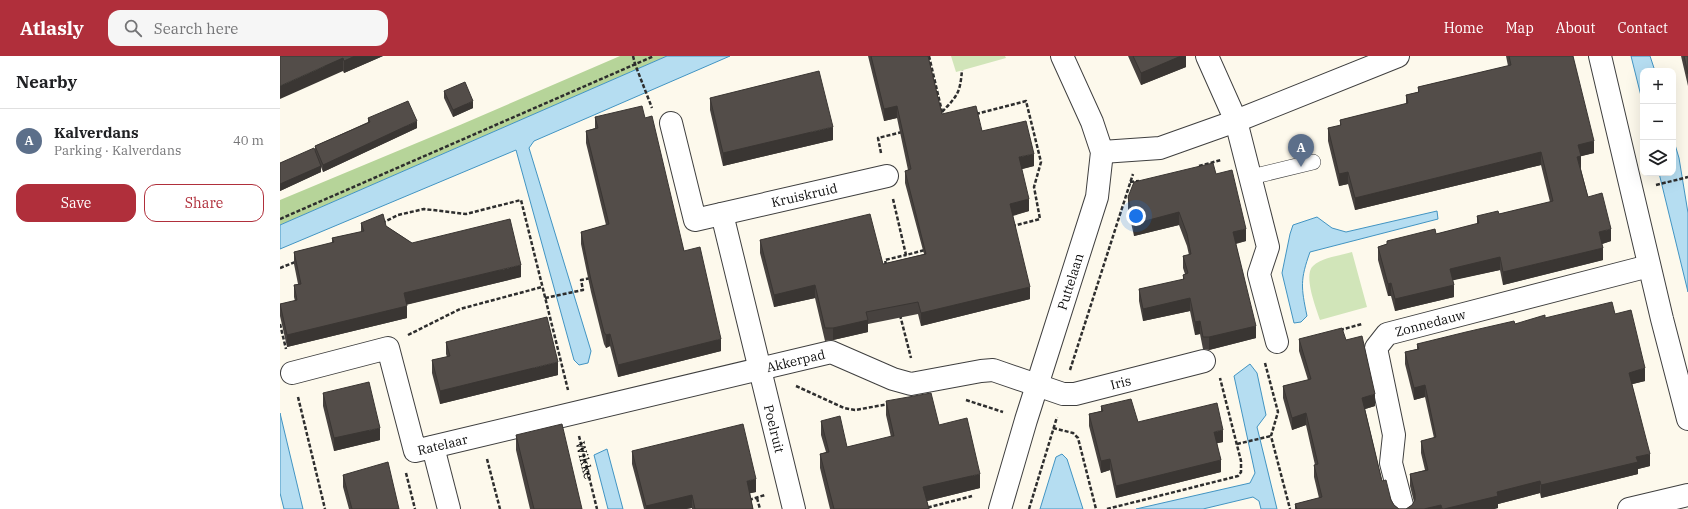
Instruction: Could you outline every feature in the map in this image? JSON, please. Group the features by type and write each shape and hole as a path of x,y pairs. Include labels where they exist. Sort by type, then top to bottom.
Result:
{"street":[{"name":"Puttelaan","path":"1000,509 1097,197 1102,152 1092,122 1062,56"},
{"path":"1207,56 1236,121 1268,247 1259,274 1270,349"},
{"path":"1102,152 1160,148 1236,121 1398,56"},
{"path":"1600,56 1688,419"},
{"name":"Kruiskruid","path":"671,123 695,220 887,176"},
{"path":"722,214 759,369"},
{"name":"Zonnedauw","path":"1403,509 1391,463 1394,435 1376,348 1387,334 1650,266"},
{"path":"292,373 388,348"},
{"name":"Ratelaar","path":"388,348 415,451 573,412"},
{"name":"Akkerpad","path":"573,412 831,352 893,379 911,384 918,384 982,370 993,370 1038,386"},
{"name":"Iris","path":"1038,386 1063,394 1075,394 1204,361"},
{"name":"Poelruit","path":"759,369 792,499"},
{"path":"433,447 449,509"},
{"path":"1629,509 1688,495"}],"lane":[{"path":"1251,177 1313,162"}],"path":[{"path":"633,56 648,99"},
{"path":"280,219 654,56"},
{"path":"929,56 944,122"},
{"path":"942,112 957,96 961,86 962,70"},
{"path":"974,114 1026,101 1041,162 1034,187 1040,219 1010,227"},
{"path":"906,255 878,138 907,131"},
{"path":"1194,167 1244,154"},
{"path":"1651,187 1687,178"},
{"path":"1130,182 1143,180"},
{"name":"Wikke","path":"378,225 398,215 424,209 466,214 521,200 597,509"},
{"path":"887,267 885,260 928,249"},
{"path":"280,268 301,260"},
{"path":"545,298 583,290 581,280 594,277"},
{"path":"388,348 411,333 460,309 542,287"},
{"path":"899,311 918,384"},
{"path":"1337,331 1366,323 1380,341"},
{"path":"280,324 325,509"},
{"path":"1270,349 1278,412 1271,436 1290,509"},
{"path":"1107,509 1238,476 1241,472 1241,461 1215,358 1204,361"},
{"path":"1054,428 1073,433 1078,438 1096,509"},
{"path":"481,435 500,509"},
{"path":"1237,444 1271,436"},
{"path":"922,509 936,507 972,496"},
{"path":"743,501 757,498 792,499"},
{"path":"757,498 760,509"}],"green space":[{"path":"620,56 667,56 280,225 280,200"},
{"path":"951,56 1005,56 1006,58 956,72"},
{"path":"1352,252 1367,307 1320,320 1311,292 1309,277 1310,270 1321,261"}],"water":[{"path":"667,56 730,56 534,141 529,148 591,351 588,363 579,365 574,360 516,150 280,249 280,225"},
{"path":"1631,56 1650,56 1654,68 1640,68 1640,92"},
{"path":"1676,148 1688,213 1688,292 1660,176 1676,176"},
{"path":"1437,211 1438,219 1310,252 1304,270 1302,284 1307,316 1301,322 1294,323 1282,273 1293,225 1317,217 1332,228 1346,232"},
{"path":"1250,364 1257,373 1266,415 1257,427 1277,509 1261,509 1259,501 1253,497 1203,509 1136,509 1250,483 1255,473 1234,376"},
{"path":"280,413 303,509 284,509 280,493"},
{"path":"607,449 623,509 608,509 594,455"},
{"path":"1062,454 1067,459 1083,509 1040,509 1056,457"}],"building":[{"path":"280,56 355,56 344,61 343,58 280,86"},
{"path":"871,56 928,56 942,114 976,106 982,131 1026,121 1034,154 1019,157 1029,199 1010,204 1030,287 921,313 918,302 866,312 868,320 833,328 825,328 815,285 774,295 760,240 870,214 883,264 926,254 905,171 911,169 897,106 884,109"},
{"path":"1133,56 1181,56 1141,73"},
{"path":"1509,56 1573,56 1594,141 1578,145 1581,156 1577,157 1588,197 1602,193 1611,229 1599,232 1603,248 1503,272 1500,257 1450,269 1454,285 1395,299 1391,283 1388,284 1378,247 1387,244 1387,241 1435,229 1436,234 1479,223 1477,216 1498,211 1499,214 1553,201 1541,152 1355,198 1348,172 1339,174 1328,128 1341,125 1340,120 1408,103 1406,95 1419,92 1418,87 1511,65"},
{"path":"1684,56 1688,56 1688,74"},
{"path":"819,71 833,127 723,153 710,98"},
{"path":"465,82 473,101 453,110 444,91"},
{"path":"408,101 417,121 323,165 315,146 370,122 368,118"},
{"path":"642,106 645,118 652,116 684,251 700,247 721,339 618,365 610,334 606,335 604,332 581,232 609,224 586,131 598,128 595,117"},
{"path":"314,148 321,166 280,184 280,163"},
{"path":"1213,163 1216,174 1232,170 1246,229 1233,232 1256,326 1209,337 1203,337 1200,321 1195,322 1190,298 1143,309 1139,289 1184,279 1183,275 1188,273 1183,256 1191,254 1187,234 1179,212 1134,224 1128,197 1134,182"},
{"path":"383,214 386,226 412,243 510,219 521,265 404,293 407,306 287,335 280,304 297,300 294,285 301,284 294,252 334,242 332,238 364,231 361,223"},
{"path":"1612,302 1615,314 1631,310 1645,368 1629,373 1650,454 1636,457 1638,462 1541,485 1540,481 1497,492 1498,496 1444,509 1442,509 1441,505 1424,509 1406,509 1412,505 1415,500 1410,474 1428,470 1421,441 1436,437 1425,385 1414,388 1405,352 1419,349 1417,344 1466,332 1514,321 1515,324 1545,315 1545,318"},
{"path":"547,317 558,362 440,391 432,360 450,356 446,342"},
{"path":"1342,328 1346,340 1362,336 1375,394 1362,398 1382,481 1386,480 1391,500 1399,509 1297,509 1295,504 1322,497 1314,465 1318,464 1306,413 1292,418 1283,386 1311,379 1299,339"},
{"path":"369,382 380,428 334,438 323,393"},
{"path":"931,393 939,425 967,418 980,474 923,487 929,509 834,509 820,454 829,452 821,421 840,416 847,447 894,436 886,401"},
{"path":"1131,399 1138,422 1217,403 1223,430 1214,432 1221,460 1116,486 1110,459 1101,461 1089,414 1103,411 1101,406"},
{"path":"562,424 582,509 534,509 516,435"},
{"path":"743,424 756,479 747,481 753,509 695,509 692,495 646,506 632,451"},
{"path":"388,462 399,509 352,509 343,475"}],"place":[{"name":"Kalverdans","path":"1301,167"}]}
